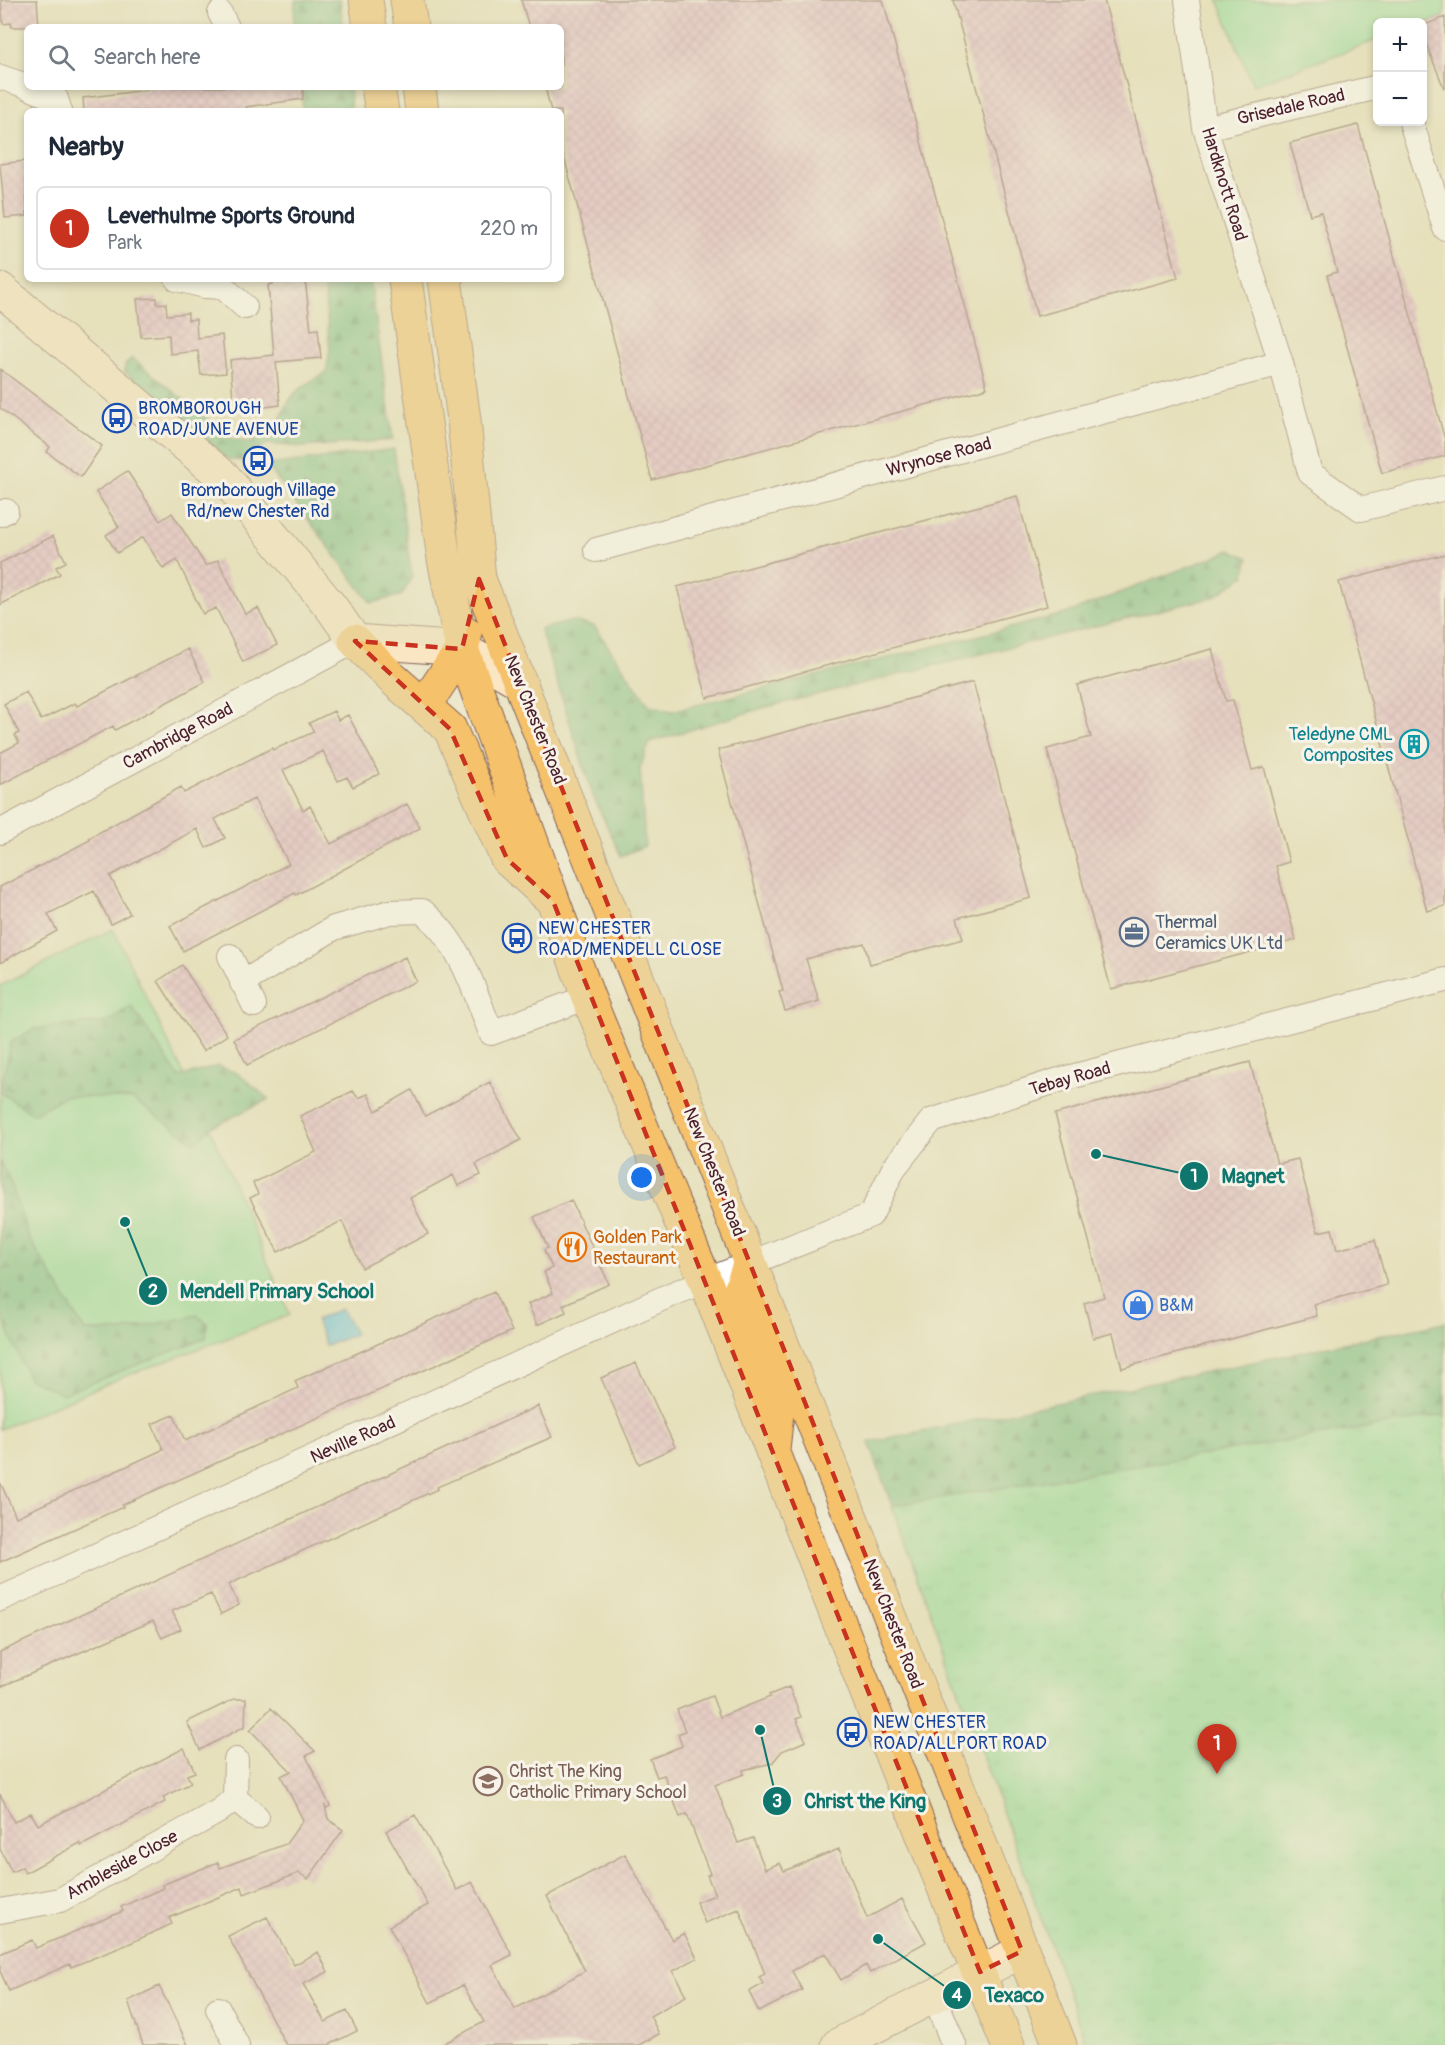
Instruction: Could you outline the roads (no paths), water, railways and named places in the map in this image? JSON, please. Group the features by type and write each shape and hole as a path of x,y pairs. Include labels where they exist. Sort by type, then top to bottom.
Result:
{"highway":[{"path":"366,0 370,24"},
{"path":"407,0 411,24"},
{"path":"378,90 382,108"},
{"path":"419,90 422,108"},
{"path":"405,282 444,559 462,649 588,997 705,1280 933,1861 1008,2045"},
{"name":"New Chester Road","path":"445,282 464,420 479,579 1060,2045"},
{"path":"424,706 462,649 479,579"},
{"path":"355,641 450,729 507,859 553,901"},
{"path":"750,1262 738,1297 779,1395 773,1453"}],"street":[{"path":"379,0 382,24"},
{"name":"Hardknott Road","path":"1187,0 1205,128 1281,363"},
{"path":"0,77 24,86"},
{"name":"Grisedale Road","path":"1205,128 1373,88"},
{"path":"37,90 63,99"},
{"path":"387,90 389,108"},
{"path":"1412,126 1445,228"},
{"path":"189,282 205,286 227,283 245,308"},
{"path":"0,290 225,478 331,607 355,641 462,649 520,682"},
{"path":"1281,363 1310,473 1361,509 1445,488"},
{"name":"Wrynose Road","path":"596,550 1281,363"},
{"name":"Cambridge Road","path":"0,832 355,641"},
{"path":"242,983 333,928 390,912 422,911 438,924 454,945 491,1033 588,997"},
{"path":"230,956 254,1005"},
{"name":"Tebay Road","path":"705,1280 871,1215 894,1168 931,1121 1059,1080 1445,980"},
{"name":"Neville Road","path":"0,1599 705,1280"},
{"path":"236,1760 235,1798 257,1817"},
{"name":"Ambleside Close","path":"0,1911 60,1900 219,1811 235,1798"},
{"path":"838,2045 1022,1951"},
{"path":"934,1996 954,2045"},
{"path":"218,2009 237,2045"}],"water":[{"path":"341,1309 355,1334 326,1346 316,1320"}],"place":[{"name":"BROMBOROUGH ROAD/JUNE AVENUE","path":"117,418"},
{"name":"Bromborough Village Rd/new Chester Rd","path":"258,461"},
{"name":"Teledyne CML Composites","path":"1414,744"},
{"name":"Thermal Ceramics UK Ltd","path":"1134,932"},
{"name":"NEW CHESTER ROAD/MENDELL CLOSE","path":"517,938"},
{"name":"Magnet","path":"1096,1154"},
{"name":"Mendell Primary School","path":"125,1222"},
{"name":"Golden Park Restaurant","path":"572,1247"},
{"name":"B&M","path":"1138,1305"},
{"name":"Christ the King","path":"760,1730"},
{"name":"NEW CHESTER ROAD/ALLPORT ROAD","path":"852,1732"},
{"name":"Leverhulme Sports Ground","path":"1217,1774"},
{"name":"Christ The King Catholic Primary School","path":"488,1781"},
{"name":"Texaco","path":"878,1939"}]}
